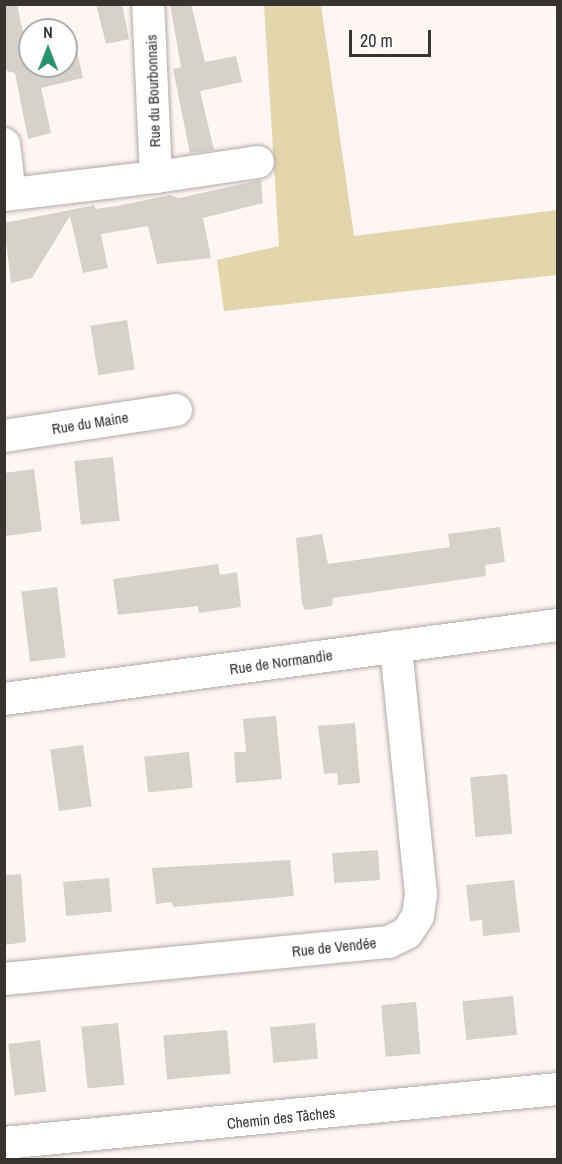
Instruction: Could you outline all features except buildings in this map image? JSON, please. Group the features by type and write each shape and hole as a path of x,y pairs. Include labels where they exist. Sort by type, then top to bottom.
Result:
{"street":[{"name":"Rue du Bourbonnais","path":"148,4 156,177"},
{"path":"4,144 7,194 156,177 258,162"},
{"name":"Rue du Maine","path":"4,436 176,410"},
{"name":"Rue de Normandie","path":"4,699 558,625"},
{"name":"Rue de Vendée","path":"4,979 388,942 407,933 418,916 421,894 396,646"},
{"name":"Chemin des Tâches","path":"4,1143 558,1089"}],"shaded area":[{"path":"264,5 321,5 354,236 557,210 557,275 224,311 217,260 279,246"}]}
